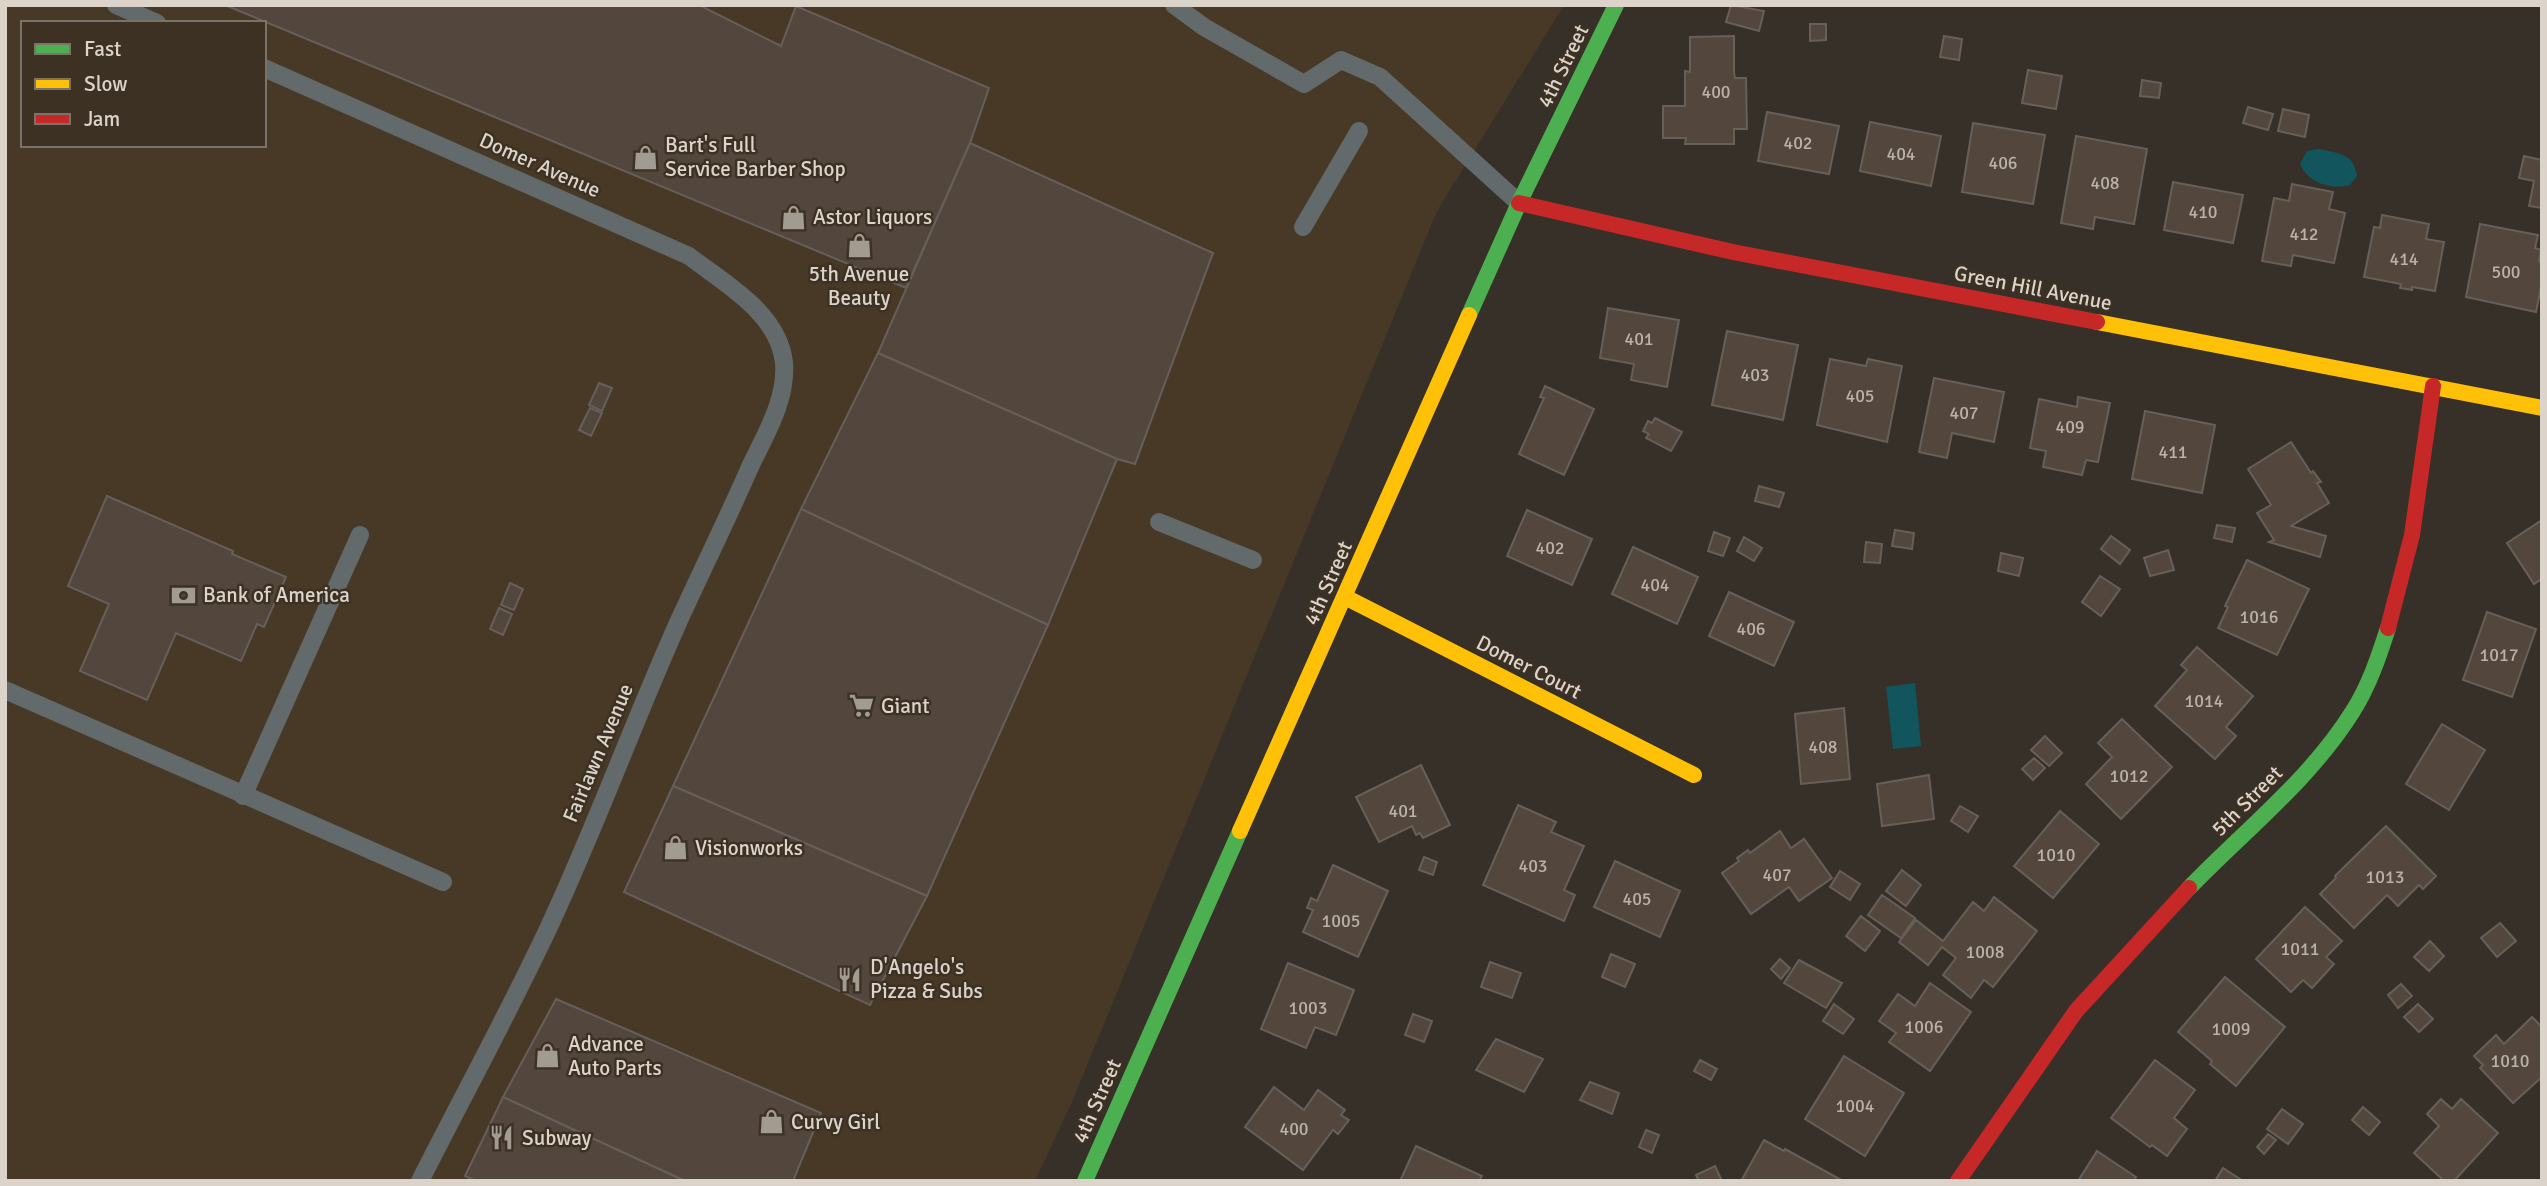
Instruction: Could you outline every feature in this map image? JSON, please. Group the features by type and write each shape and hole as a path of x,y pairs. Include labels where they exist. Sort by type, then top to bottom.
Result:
{"street":[{"name":"4th Street","path":"1085,1181 1519,203 1616,5"},
{"name":"Green Hill Avenue","path":"1519,203 1733,253 2542,408"},
{"name":"5th Street","path":"1958,1181 1995,1124 2076,1012 2203,874 2273,807 2319,758 2348,718 2369,681 2407,569 2433,386"},
{"name":"Domer Court","path":"1345,597 1694,775"}],"lane":[{"path":"116,5 153,21"},
{"path":"1174,5 1204,27 1304,84 1341,60 1380,77 1519,203"},
{"name":"Domer Avenue","path":"266,69 689,256 752,306 776,335"},
{"path":"1303,227 1359,131"},
{"name":"Fairlawn Avenue","path":"420,1181 547,930 678,624 776,412 784,382 782,349 776,335"},
{"path":"1159,522 1253,560"},
{"path":"243,796 359,535"},
{"path":"5,690 443,882"}],"shaded area":[{"path":"5,5 1564,5 1437,211 1072,1102 1035,1181 5,1181"}],"water":[{"path":"2318,149 2349,158 2357,176 2350,185 2328,186 2314,180 2304,171 2300,164 2307,151"},
{"path":"1915,683 1921,746 1893,749 1886,687"}],"building":[{"path":"225,5 699,5 781,46 796,6 989,88 970,143 906,288"},
{"path":"1731,5 1764,11 1759,31 1726,22"},
{"path":"1810,24 1826,24 1826,40 1810,41"},
{"path":"1734,36 1735,78 1746,78 1747,129 1734,129 1734,144 1685,144 1686,138 1663,138 1663,106 1685,106 1685,71 1690,72 1690,37"},
{"path":"1944,36 1962,39 1959,60 1940,57"},
{"path":"2028,70 2062,76 2056,109 2022,103"},
{"path":"2142,80 2161,83 2159,98 2140,96"},
{"path":"2248,107 2273,114 2268,130 2243,123"},
{"path":"2283,109 2309,115 2305,137 2278,131"},
{"path":"1767,112 1839,126 1829,174 1758,161"},
{"path":"1870,122 1941,136 1931,186 1860,171"},
{"path":"1973,123 2045,135 2033,204 1962,192"},
{"path":"2076,136 2147,149 2134,224 2095,217 2093,229 2061,223"},
{"path":"970,143 1213,253 1135,464 1117,459 878,353"},
{"path":"2524,156 2542,160 2542,208 2529,206 2534,181 2519,178"},
{"path":"2173,182 2243,195 2233,243 2164,230"},
{"path":"2292,184 2333,192 2329,209 2345,213 2334,263 2293,255 2291,266 2262,261 2274,198 2289,201"},
{"path":"2382,215 2429,224 2426,239 2444,242 2435,291 2400,288 2401,284 2364,277 2374,227 2380,228"},
{"path":"2480,224 2538,235 2535,248 2541,250 2539,261 2542,262 2542,282 2536,312 2466,297"},
{"path":"1608,308 1679,320 1667,387 1631,380 1634,364 1600,358"},
{"path":"1727,331 1798,345 1783,420 1712,405"},
{"path":"878,353 1117,459 1048,625 801,509"},
{"path":"1830,359 1866,366 1868,359 1902,366 1887,442 1817,425"},
{"path":"1934,378 2004,392 1994,442 1952,433 1947,458 1919,452"},
{"path":"599,383 612,388 602,411 589,405"},
{"path":"1545,386 1594,409 1564,475 1519,454 1544,398 1540,397"},
{"path":"2078,397 2110,403 2098,462 2086,460 2082,475 2043,467 2046,451 2030,448 2039,399 2077,407"},
{"path":"590,408 602,413 591,436 579,430"},
{"path":"2145,411 2215,425 2202,493 2132,479"},
{"path":"1655,418 1682,432 1671,451 1646,438 1649,434 1643,431 1648,421 1652,423"},
{"path":"2291,442 2311,473 2313,471 2321,482 2317,483 2329,503 2291,526 2326,536 2320,557 2269,542 2274,540 2257,513 2271,505 2248,469"},
{"path":"1759,486 1784,493 1779,507 1755,501"},
{"name":"Bank of America","path":"107,496 286,577 264,627 257,624 241,661 176,633 147,700 80,671 109,604 68,586"},
{"name":"Giant","path":"801,509 1048,625 927,896 673,786"},
{"path":"1527,510 1592,539 1572,585 1507,556"},
{"path":"2542,520 2542,583 2540,580 2534,584 2507,543"},
{"path":"2217,525 2235,528 2232,542 2214,538"},
{"path":"1895,530 1914,533 1912,549 1892,546"},
{"path":"1714,532 1730,538 1723,556 1708,551"},
{"path":"2111,536 2130,550 2120,564 2101,549"},
{"path":"1744,537 1762,548 1754,561 1737,551"},
{"path":"1866,542 1882,544 1880,563 1864,562"},
{"path":"1633,547 1698,577 1677,624 1612,594"},
{"path":"2168,550 2174,570 2150,576 2144,558"},
{"path":"2001,553 2023,558 2019,576 1998,571"},
{"path":"2247,560 2309,589 2277,655 2218,628 2228,607 2225,606"},
{"path":"2100,576 2120,589 2101,616 2082,602"},
{"path":"510,583 523,589 514,610 501,605"},
{"path":"1729,592 1794,622 1774,666 1709,636"},
{"path":"499,608 512,614 503,635 490,629"},
{"path":"2487,612 2536,629 2512,697 2463,680"},
{"path":"2197,647 2253,696 2226,727 2236,736 2215,759 2155,706 2187,670 2181,665"},
{"path":"1844,708 1850,779 1801,784 1795,714"},
{"path":"2122,719 2172,767 2121,819 2086,784 2112,757 2098,743"},
{"path":"2442,724 2485,750 2449,810 2406,784"},
{"path":"2045,736 2062,753 2049,766 2031,750"},
{"path":"2034,758 2045,768 2033,780 2022,769"},
{"path":"1421,765 1450,825 1423,838 1420,833 1416,835 1412,826 1379,842 1356,797"},
{"path":"1929,775 1934,819 1882,826 1877,784"},
{"path":"673,786 927,896 870,1005 624,892"},
{"path":"1518,805 1556,822 1551,832 1584,846 1564,890 1575,895 1564,921 1483,885"},
{"path":"1960,806 1978,816 1968,832 1951,821"},
{"path":"2060,811 2099,844 2053,898 2014,866"},
{"path":"2386,826 2436,876 2423,889 2419,885 2398,906 2387,895 2354,928 2320,894"},
{"path":"1780,831 1791,848 1804,839 1832,878 1799,901 1789,887 1751,914 1722,873 1739,861 1737,858 1748,850 1750,853"},
{"path":"1424,857 1437,862 1433,875 1419,870"},
{"path":"1615,861 1680,891 1660,937 1594,907"},
{"path":"1333,865 1388,891 1358,957 1303,932 1313,910 1307,908 1311,898 1317,901"},
{"path":"1902,870 1921,885 1906,906 1886,891"},
{"path":"1840,871 1860,884 1850,900 1830,887"},
{"path":"1882,895 1915,918 1901,938 1868,915"},
{"path":"1994,897 2037,931 1993,987 1984,980 1971,998 1943,975 1956,958 1942,947 1928,965 1899,942 1916,920 1943,941 1973,902 1984,911"},
{"path":"2305,907 2342,941 2326,957 2334,964 2312,988 2303,980 2291,992 2256,959"},
{"path":"1861,916 1880,931 1865,951 1846,936"},
{"path":"2500,923 2516,941 2497,957 2481,938"},
{"path":"2430,941 2444,956 2429,971 2414,957"},
{"path":"1611,954 1635,964 1625,987 1602,977"},
{"path":"1780,959 1790,968 1781,979 1771,969"},
{"path":"1799,960 1842,983 1826,1008 1784,983"},
{"path":"1490,962 1521,973 1512,998 1481,987"},
{"path":"1288,963 1354,990 1336,1035 1315,1027 1306,1048 1261,1029"},
{"path":"2225,977 2285,1027 2236,1086 2178,1032"},
{"path":"1930,983 1971,1012 1930,1071 1889,1042 1896,1033 1879,1021 1898,994 1915,1006"},
{"path":"2401,984 2412,996 2398,1008 2388,995"},
{"path":"556,999 821,1113 793,1181 685,1181 503,1097"},
{"path":"1834,1004 1854,1019 1843,1034 1823,1021"},
{"path":"2418,1004 2433,1019 2419,1032 2404,1017"},
{"path":"1413,1014 1432,1021 1424,1042 1405,1035"},
{"path":"2532,1017 2542,1027 2542,1077 2513,1103 2480,1068 2483,1065 2474,1056 2496,1035 2504,1044"},
{"path":"1496,1039 1543,1059 1524,1092 1476,1070"},
{"path":"1844,1056 1904,1093 1865,1156 1805,1119"},
{"path":"1700,1060 1717,1069 1711,1080 1694,1071"},
{"path":"2155,1060 2195,1090 2174,1118 2187,1129 2167,1156 2111,1118"},
{"path":"1590,1082 1619,1093 1612,1114 1580,1100"},
{"path":"1274,1087 1304,1110 1318,1090 1345,1110 1341,1115 1349,1120 1338,1134 1333,1130 1303,1170 1245,1127"},
{"path":"503,1097 685,1181 476,1181 465,1176"},
{"path":"2441,1099 2452,1109 2461,1099 2498,1133 2454,1181 2444,1181 2414,1153 2439,1126 2427,1114"},
{"path":"2363,1107 2380,1122 2369,1135 2352,1120"},
{"path":"2282,1109 2303,1124 2288,1144 2267,1129"},
{"path":"1646,1130 1659,1135 1652,1153 1639,1147"},
{"path":"2268,1134 2276,1140 2264,1154 2257,1147"},
{"path":"1764,1140 1784,1151 1785,1149 1843,1181 1741,1181"},
{"path":"1416,1146 1482,1176 1479,1181 1400,1181"},
{"path":"2097,1151 2136,1177 2137,1181 2078,1181"},
{"path":"1715,1166 1722,1181 1699,1181 1696,1175"},
{"path":"2223,1168 2243,1181 2215,1181"}],"traffic: fast":[{"path":"1469,315 1519,203 1616,5"},
{"path":"2189,888 2276,804 2336,736 2364,691 2388,628"},
{"path":"1085,1181 1240,831"}],"traffic: slow":[{"path":"1240,831 1469,315"},
{"path":"2097,322 2542,408"},
{"path":"1345,597 1694,775"}],"traffic: jam":[{"path":"1519,203 1733,252 2097,322"},
{"path":"2388,628 2412,535 2433,386"},
{"path":"1958,1181 2076,1011 2189,888"}],"place":[{"name":"Bart's Full Service Barber Shop","path":"645,157"},
{"name":"Astor Liquors","path":"793,217"},
{"name":"5th Avenue Beauty","path":"859,245"},
{"name":"Bank of America","path":"183,595"},
{"name":"Giant","path":"861,706"},
{"name":"Visionworks","path":"675,848"},
{"name":"D'Angelo's Pizza & Subs","path":"850,979"},
{"name":"Advance Auto Parts","path":"548,1056"},
{"name":"Curvy Girl","path":"771,1122"},
{"name":"Subway","path":"502,1138"}]}
